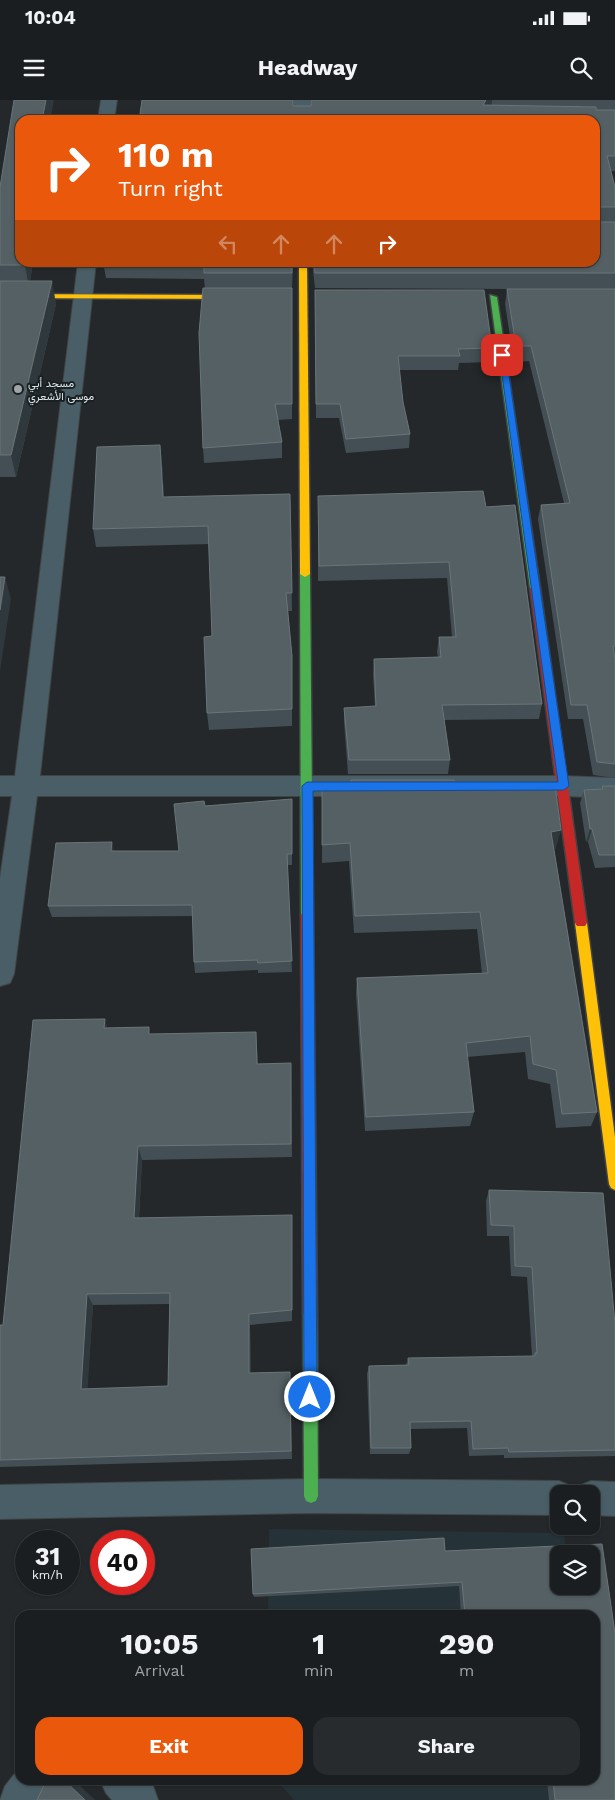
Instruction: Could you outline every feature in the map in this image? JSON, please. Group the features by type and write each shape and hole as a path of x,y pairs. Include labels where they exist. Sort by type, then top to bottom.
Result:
{"street":[{"path":"107,115 109,100"},
{"path":"302,100 302,115"},
{"path":"0,974 26,786 87,267"},
{"path":"303,267 311,1496"},
{"path":"0,296 253,297"},
{"path":"493,297 564,786 615,1184"},
{"path":"0,786 564,786 615,788"},
{"path":"0,1502 311,1496 550,1498"},
{"path":"600,1498 615,1499"},
{"path":"19,1800 30,1785"},
{"path":"124,1785 139,1800"}],"shaded area":[{"path":"269,1529 550,1533 550,1535 564,1535 565,1545 550,1545 550,1595 563,1595 569,1610 268,1610"},
{"path":"280,1785 586,1785 587,1800 294,1800"}],"building":[{"path":"14,100 46,100 43,115 15,115 15,265 0,265 0,187"},
{"path":"142,100 293,100 293,106 311,106 311,100 486,100 483,105 596,107 596,110 615,110 615,156 607,156 615,187 615,207 600,207 600,115 140,114"},
{"path":"600,222 615,222 615,273 315,273 314,267 600,267"},
{"path":"204,267 292,267 292,273 204,273"},
{"name":"مسجد أبي موسى الأشعري","path":"0,281 52,281 11,455 0,455"},
{"path":"203,288 292,288 292,404 275,404 282,442 203,448 199,333"},
{"path":"507,289 615,289 615,646 613,646 615,660 615,764 597,762 587,705 571,705 541,505 570,503 531,346 516,346"},
{"path":"315,290 484,290 492,348 458,349 460,356 398,356 403,402 410,434 346,439 340,404 316,404"},
{"path":"160,445 163,497 290,494 292,593 286,593 292,656 292,709 207,713 204,637 212,636 208,526 93,529 97,447"},
{"path":"483,491 486,507 515,505 542,704 442,705 450,760 349,760 344,708 376,706 374,659 441,657 439,637 456,637 449,562 319,566 318,496"},
{"path":"0,577 5,577 0,610"},
{"path":"351,780 454,780 455,789 555,786 561,830 551,832 597,1112 562,1114 556,1070 533,1064 530,1036 466,1043 474,1112 366,1117 357,978 488,973 480,912 355,916 350,843 322,845 322,790 352,787"},
{"path":"602,786 615,786 615,855 599,855 592,829 590,829 584,790 603,789"},
{"path":"292,799 292,854 287,854 292,961 258,963 257,960 194,962 192,905 48,906 56,843 112,842 111,851 179,851 174,804 204,801 205,806"},
{"path":"105,1019 104,1028 149,1027 149,1034 256,1032 257,1064 291,1063 291,1144 138,1146 134,1218 292,1215 292,1310 249,1314 249,1373 290,1372 291,1451 0,1460 0,1325 3,1325 33,1020","holes":["170,1293 168,1386 81,1389 87,1294"]},
{"path":"489,1190 603,1193 615,1324 615,1450 509,1452 508,1448 473,1449 471,1421 410,1422 411,1448 371,1448 369,1366 409,1365 408,1358 535,1356 535,1353 537,1353 532,1267 515,1266 514,1226 491,1225"},
{"path":"444,1538 445,1551 550,1546 550,1595 600,1595 600,1545 580,1545 602,1544 615,1633 615,1800 555,1800 554,1785 600,1785 600,1610 465,1610 462,1582 253,1594 251,1549"},
{"path":"44,1785 69,1785 85,1800 37,1800"}],"traffic: fast":[{"path":"493,297 535,588"},
{"path":"305,574 307,915"},
{"path":"310,1312 311,1496"}],"traffic: slow":[{"path":"303,267 305,574"},
{"path":"0,296 239,297"},
{"path":"581,923 615,1184"}],"traffic: jam":[{"path":"535,588 581,923"},
{"path":"307,915 310,1312"}],"place":[{"name":"مسجد أبي موسى الأشعري","path":"18,389"}],"route":[{"path":"310,1397 307,786 564,786 502,355"}]}
